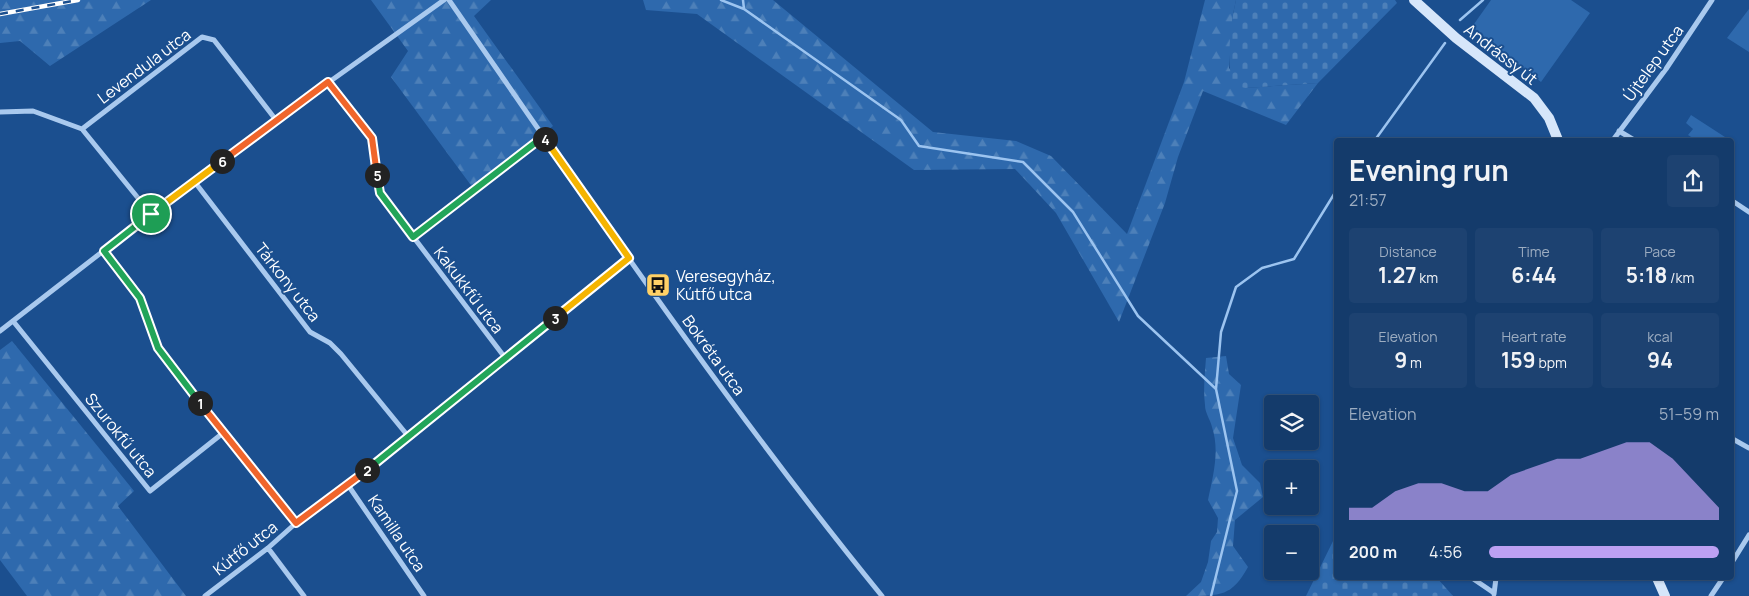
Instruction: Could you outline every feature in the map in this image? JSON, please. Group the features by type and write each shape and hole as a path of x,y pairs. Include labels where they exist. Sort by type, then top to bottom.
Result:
{"main road":[{"name":"Andrássy út","path":"1414,0 1456,38 1534,98 1549,118 1557,138"},
{"path":"1657,580 1664,596"}],"street":[{"path":"0,331 194,181 328,82 444,0"},
{"name":"Bokréta utca","path":"449,0 700,359 790,480 882,596"},
{"name":"Újtelep utca","path":"1614,138 1666,69 1712,0"},
{"name":"Levendula utca","path":"82,129 202,37 214,40 276,120"},
{"name":"Kakukkfű utca","path":"328,82 372,138 380,193 506,359"},
{"path":"0,112 33,111 82,129 151,214"},
{"path":"1619,131 1631,138"},
{"path":"413,237 544,136"},
{"name":"Tárkony utca","path":"194,181 310,332 330,343 341,354 408,436"},
{"path":"1734,202 1749,212"},
{"path":"104,251 140,298 158,348 223,434 296,523"},
{"name":"Kútfő utca","path":"205,596 268,548 296,523 348,485 629,258"},
{"name":"Szurokfű utca","path":"14,321 150,491 223,434"},
{"path":"1734,440 1749,448"},
{"name":"Kamilla utca","path":"348,485 424,596"},
{"path":"1734,559 1749,535"},
{"path":"268,548 304,596"},
{"path":"1475,580 1494,594 1496,580"},
{"path":"1712,596 1722,580"}],"green space":[{"path":"0,0 151,0 50,66 20,41 0,43"},
{"path":"371,0 491,0 474,16 553,126 473,188 391,77 408,51"},
{"path":"643,0 773,0 933,132 1016,141 1051,156 1127,234 1184,82 1205,0 1236,0 1233,14 1229,68 1245,88 1318,83 1286,125 1203,91 1178,157 1165,203 1119,322 1056,213 1015,169 914,170 697,14 646,10"},
{"path":"1236,0 1395,0 1397,3 1318,83 1245,88 1232,84 1230,74 1230,42"},
{"path":"1491,0 1571,0 1590,13 1541,82 1474,29 1474,24"},
{"path":"1749,9 1749,52 1727,38"},
{"path":"1691,115 1725,137 1693,138 1688,135 1693,129 1686,123"},
{"path":"12,341 134,491 118,506 186,596 27,596 0,560 0,350"},
{"path":"1226,356 1229,374 1241,385 1233,438 1242,465 1260,483 1263,497 1235,520 1233,546 1248,567 1242,577 1231,589 1224,592 1208,596 1186,596 1201,582 1208,562 1211,541 1217,532 1218,518 1208,500 1216,454 1212,427 1205,408 1204,381 1206,358"},
{"path":"1334,539 1334,580 1439,580 1453,596 1306,596 1314,580 1319,580 1319,570"}],"waterway":[{"path":"721,0 744,9"},
{"path":"743,0 744,9 901,120 919,146 1023,162 1073,212 1138,316 1216,389 1237,491 1211,596"},
{"path":"1460,20 1483,0"},
{"path":"1376,138 1445,43"},
{"path":"1216,389 1221,332 1236,287 1262,268 1294,259 1334,194"}],"railway":[{"path":"0,14 78,0"}],"place":[{"name":"Veresegyház, Kútfő utca","path":"658,285"}],"route":[{"path":"328,82 372,138 380,193 413,237 544,136 629,258 348,485 296,523 223,434 158,348 140,298 104,251 151,214 328,82"}]}
